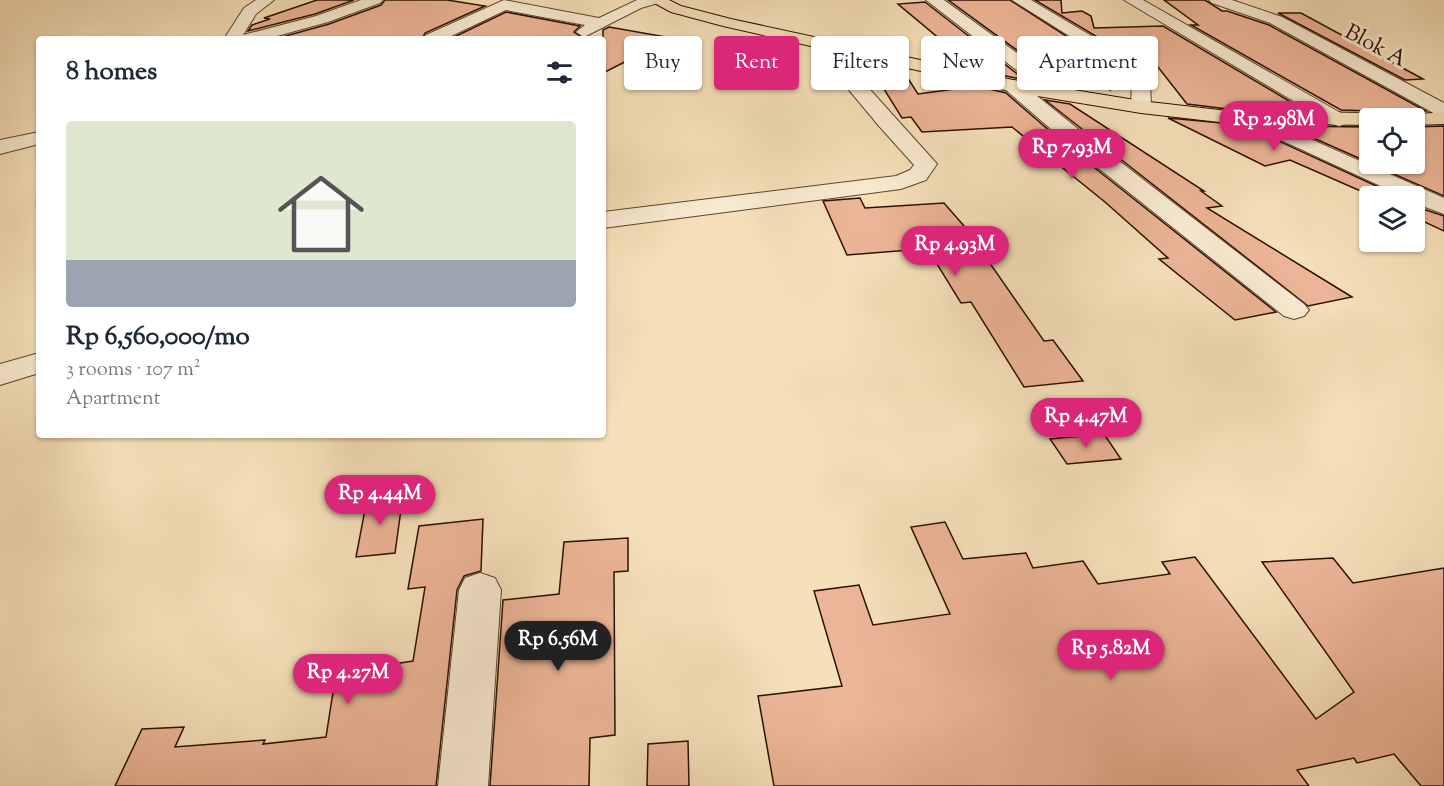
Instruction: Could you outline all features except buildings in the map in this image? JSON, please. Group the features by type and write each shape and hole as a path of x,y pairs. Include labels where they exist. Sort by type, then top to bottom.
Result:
{"main road":[{"path":"655,0 694,14 811,41"},
{"path":"909,64 1013,86 1141,106 1250,118 1359,119"},
{"path":"1425,118 1444,118"}],"street":[{"path":"234,36 250,11 266,0"},
{"path":"258,36 322,19 375,0"},
{"path":"577,36 636,5 655,0"},
{"path":"934,0 1047,84 1046,91"},
{"path":"1020,0 1131,67 1141,78 1141,106"},
{"path":"1132,0 1338,120"},
{"path":"438,36 504,5 602,23"},
{"name":"Blok A","path":"1210,5 1239,8 1276,20 1444,111"},
{"path":"1013,86 1075,138 1294,310"},
{"path":"606,220 859,189 901,182 918,175 926,164 859,90"},
{"path":"1250,118 1444,207"},
{"path":"0,147 36,139"},
{"path":"0,375 36,364"},
{"path":"463,786 480,590"}]}
